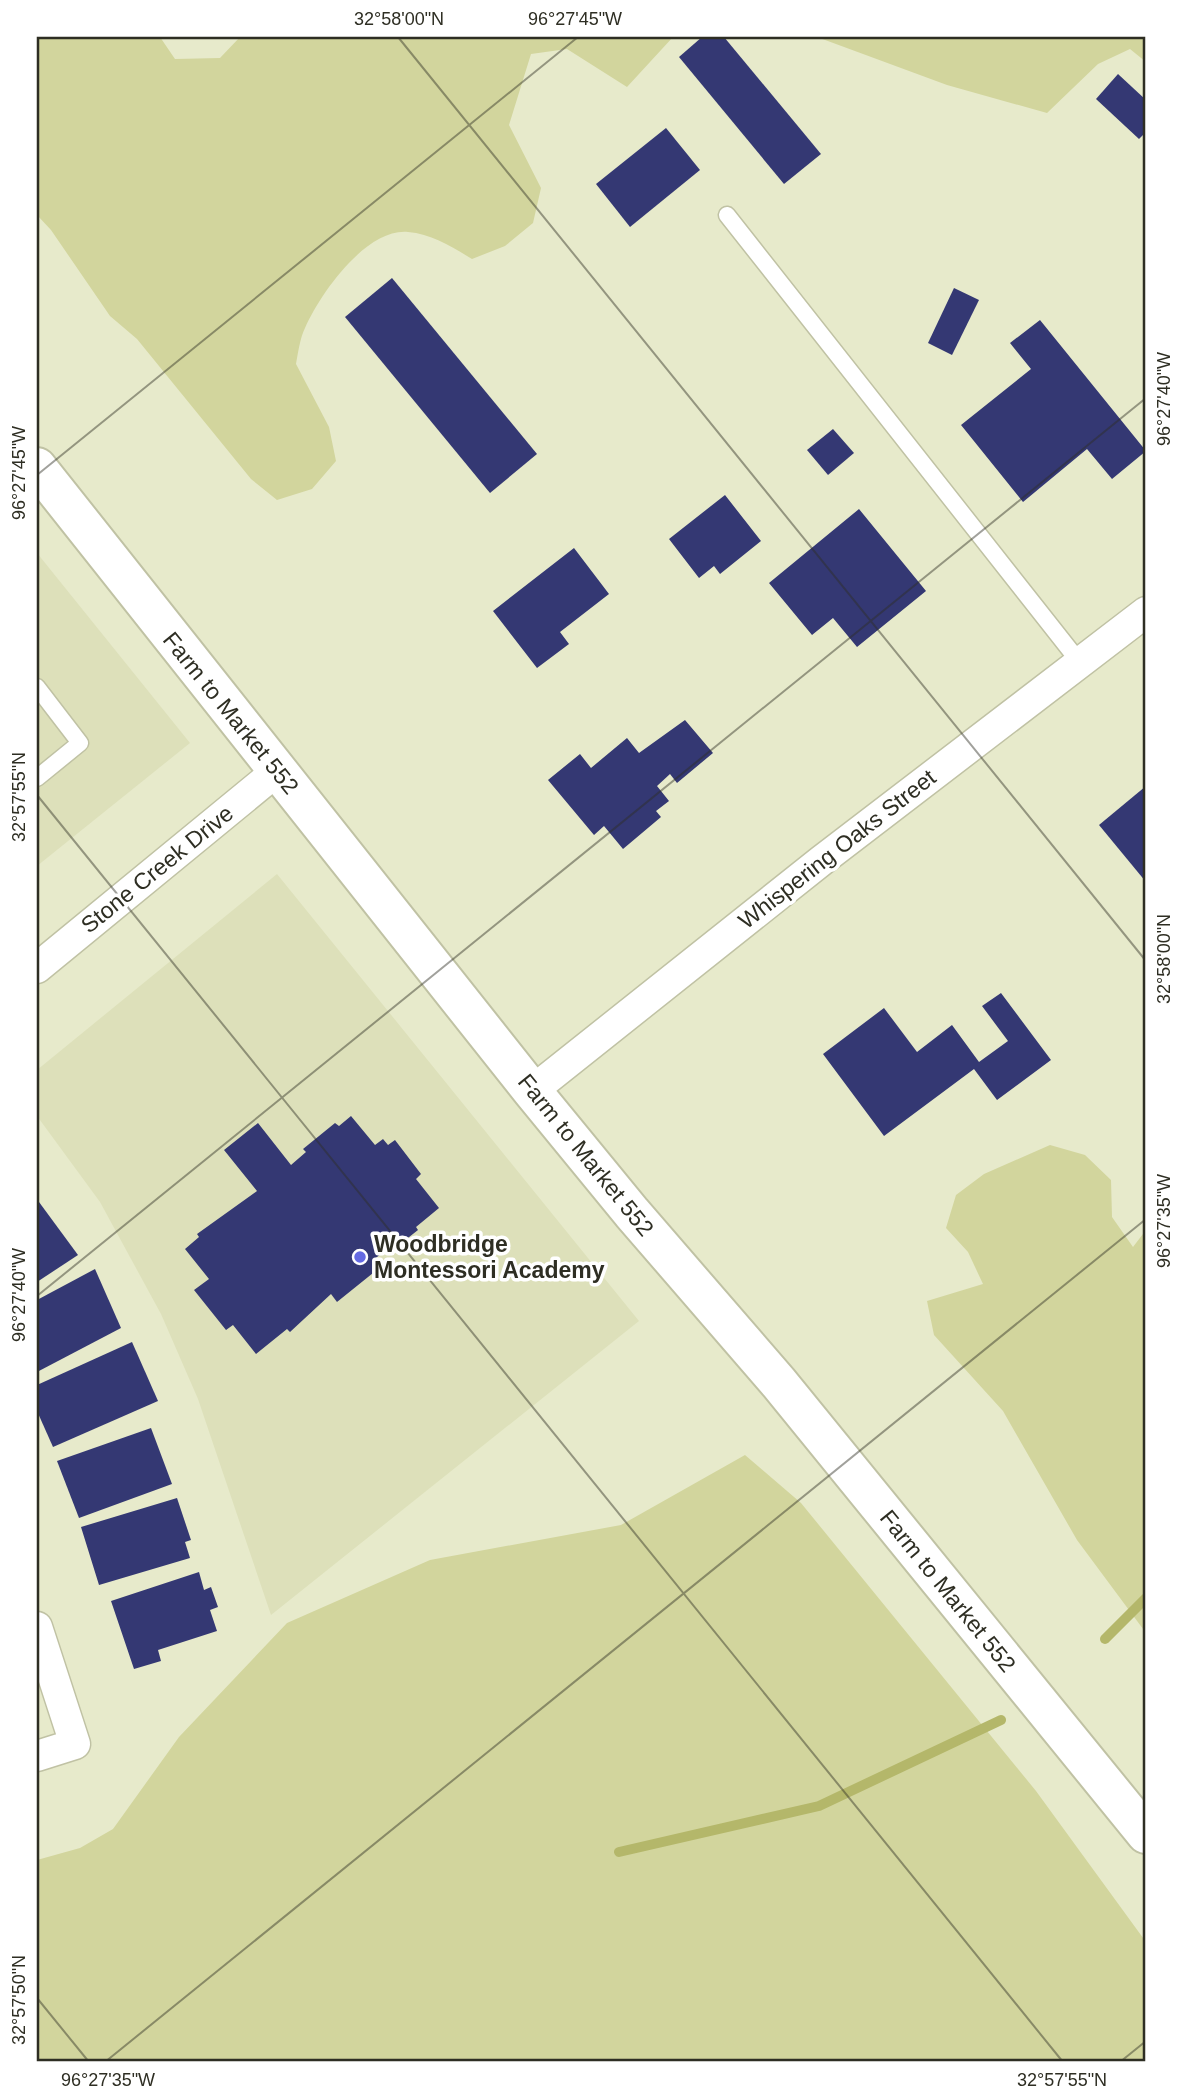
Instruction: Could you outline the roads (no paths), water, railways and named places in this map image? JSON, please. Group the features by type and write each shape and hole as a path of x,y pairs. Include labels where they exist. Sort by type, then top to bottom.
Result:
{"main road":[{"name":"Farm to Market 552","path":"37,467 532,1091 632,1213 779,1383 1146,1834"}],"street":[{"name":"Whispering Oaks Street","path":"532,1091 831,853 1146,612"},
{"name":"Stone Creek Drive","path":"37,968 277,771"},
{"path":"37,1627 75,1744 37,1756"}],"lane":[{"path":"727,215 1081,664"},
{"path":"37,687 80,743 37,778"}],"waterway":[{"path":"1105,1639 1146,1598"},
{"path":"619,1852 819,1806 1001,1720"}],"place":[{"name":"Woodbridge Montessori Academy","path":"360,1257"}]}
